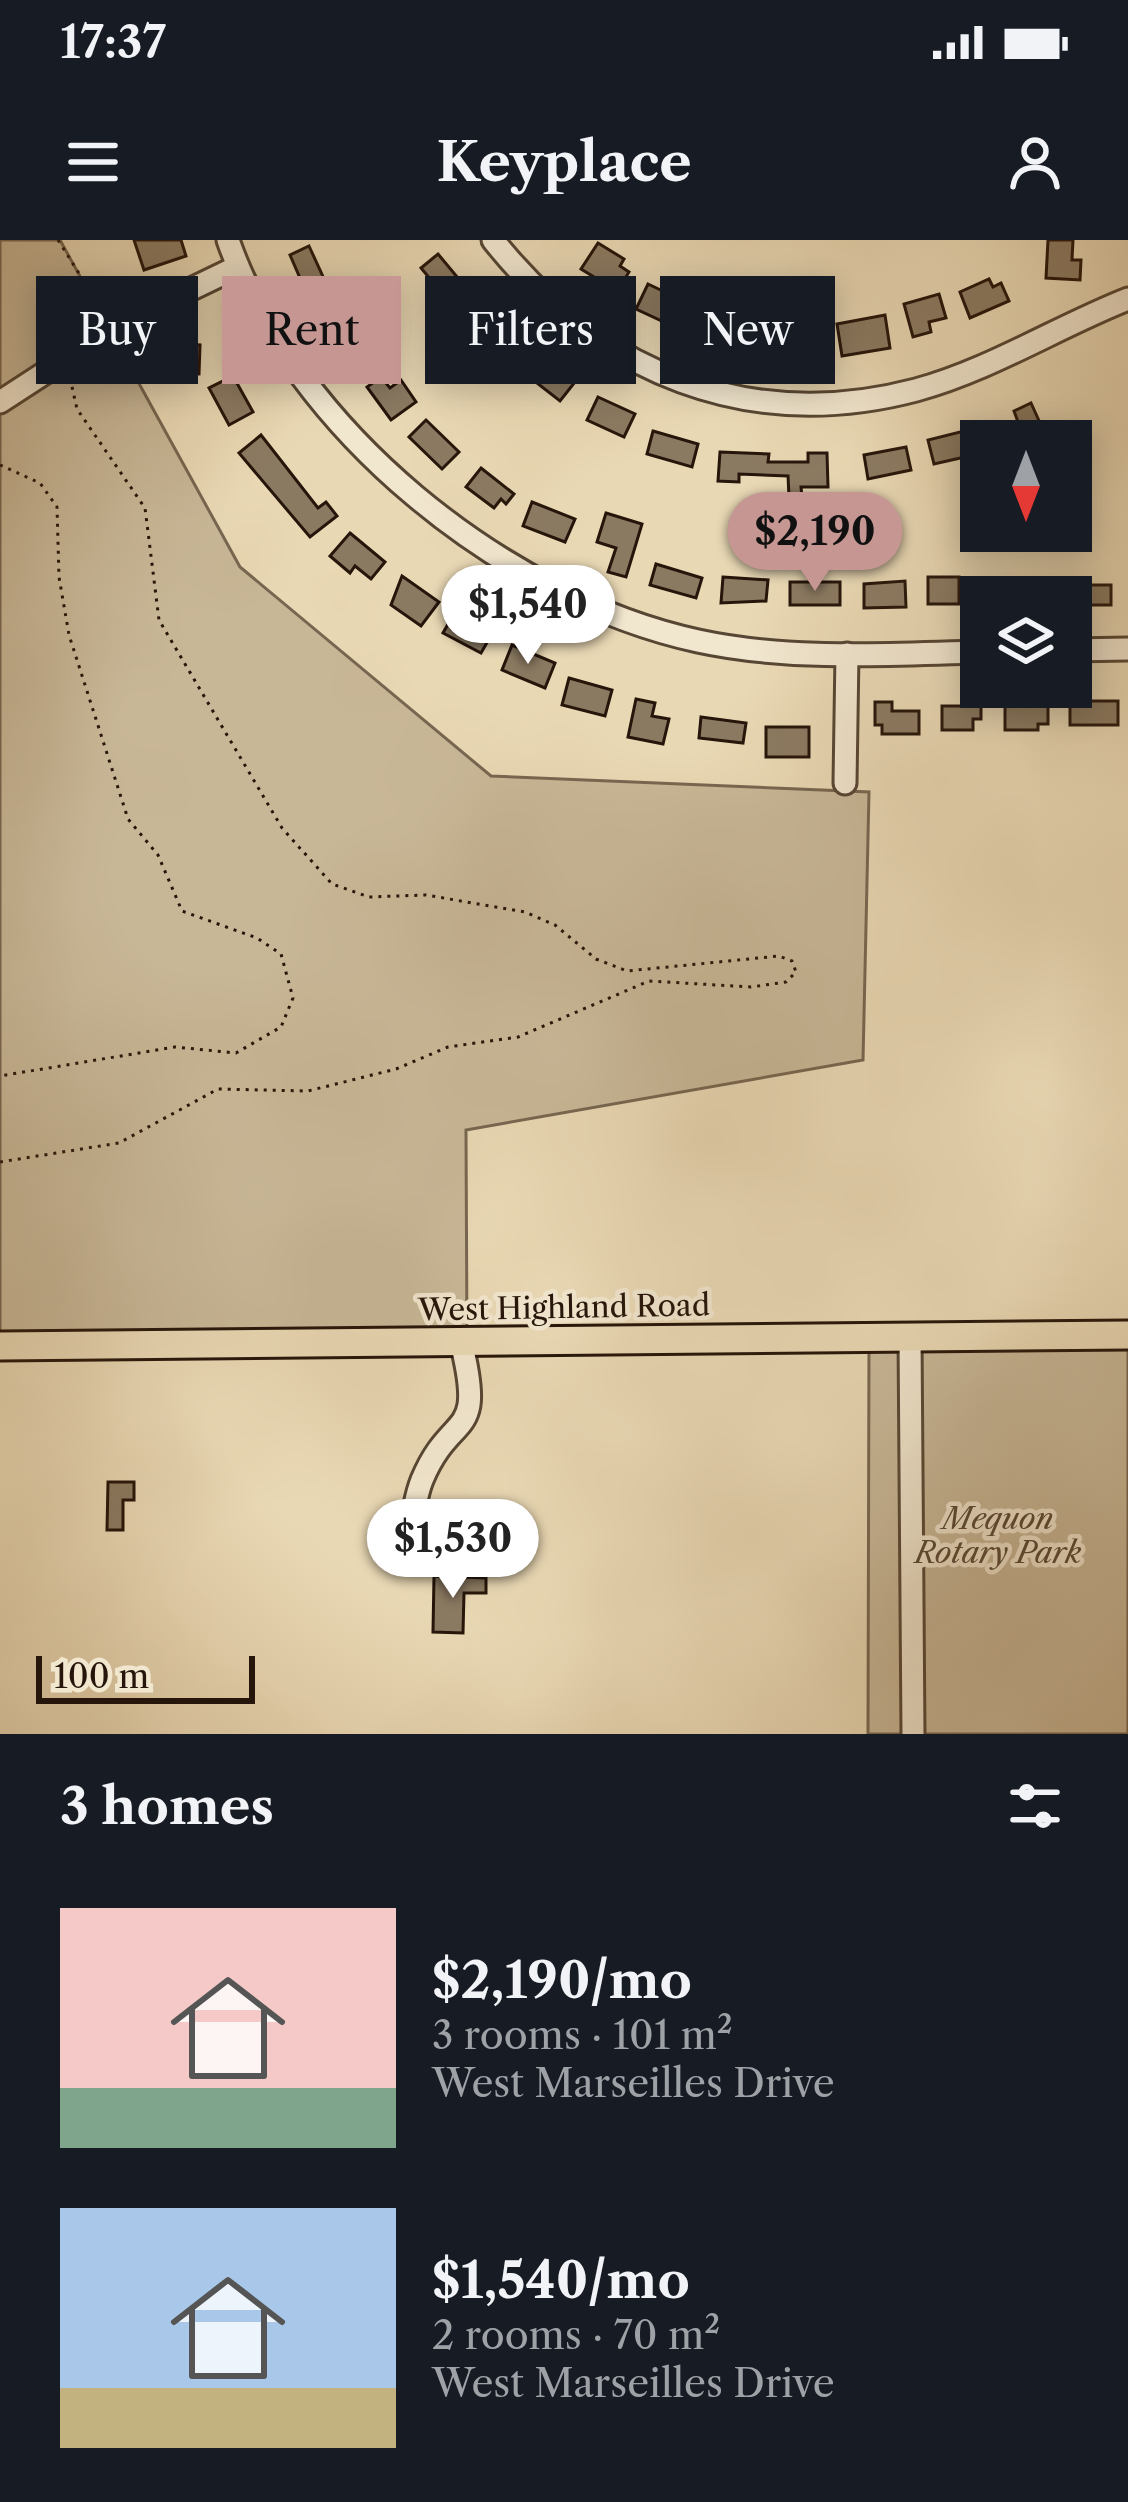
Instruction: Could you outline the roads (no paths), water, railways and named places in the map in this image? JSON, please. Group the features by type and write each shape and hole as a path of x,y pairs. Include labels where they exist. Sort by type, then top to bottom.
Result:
{"main road":[{"name":"West Highland Road","path":"0,1346 1128,1335"}],"street":[{"path":"228,240 237,266 298,368 358,441 424,503 509,566 592,610 699,641 847,654 960,652"},
{"path":"493,240 531,288 619,352 711,395 771,405 837,403 916,390 1128,299"},
{"path":"0,402 123,322 237,266"},
{"path":"1092,650 1128,649"},
{"path":"845,783 847,654"},
{"path":"910,1337 913,1734"},
{"path":"409,1546 421,1481 468,1417 472,1398 460,1342"}],"park label":[{"name":"Mequon Rotary Park","path":"998,1536"}]}
